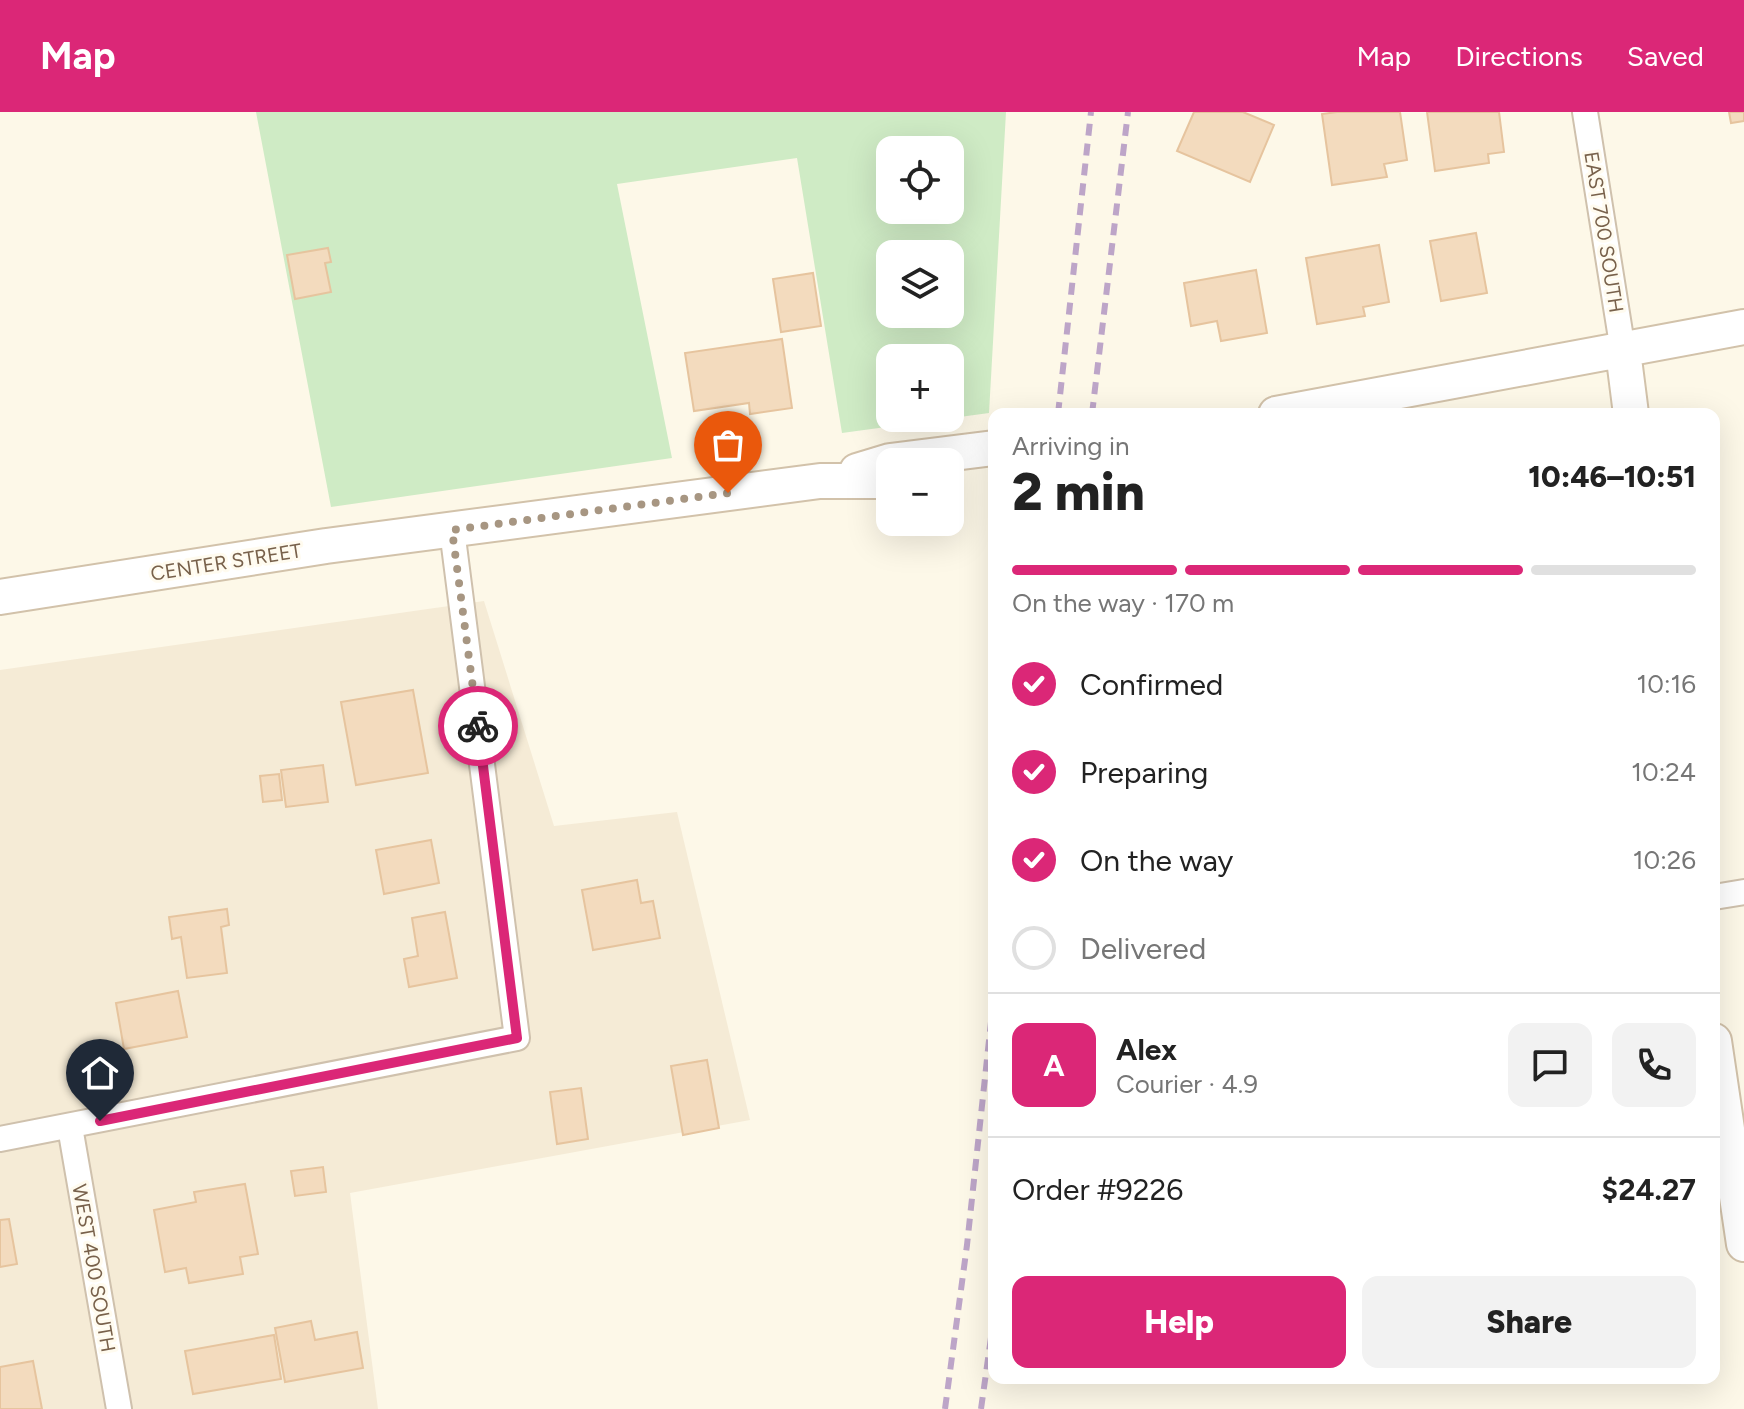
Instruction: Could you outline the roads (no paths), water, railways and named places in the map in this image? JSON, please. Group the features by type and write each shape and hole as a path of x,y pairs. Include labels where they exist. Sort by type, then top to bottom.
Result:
{"street":[{"name":"EAST 700 SOUTH","path":"1585,112 1623,351"},
{"path":"1309,408 1744,327"},
{"path":"1623,351 1630,408"},
{"path":"820,481 890,461 988,449"},
{"path":"964,472 988,470"},
{"path":"820,481 876,481"},
{"name":"CENTER STREET","path":"0,597 326,546 820,481"},
{"path":"0,1139 517,1038 452,530"},
{"path":"1720,896 1744,892"},
{"path":"1720,1082 1744,1244"},
{"name":"WEST 400 SOUTH","path":"70,1127 119,1409"}],"railway":[{"path":"1059,408 1091,112"},
{"path":"1093,408 1128,112"},
{"path":"945,1409 988,1050"},
{"path":"981,1409 988,1359"}]}
